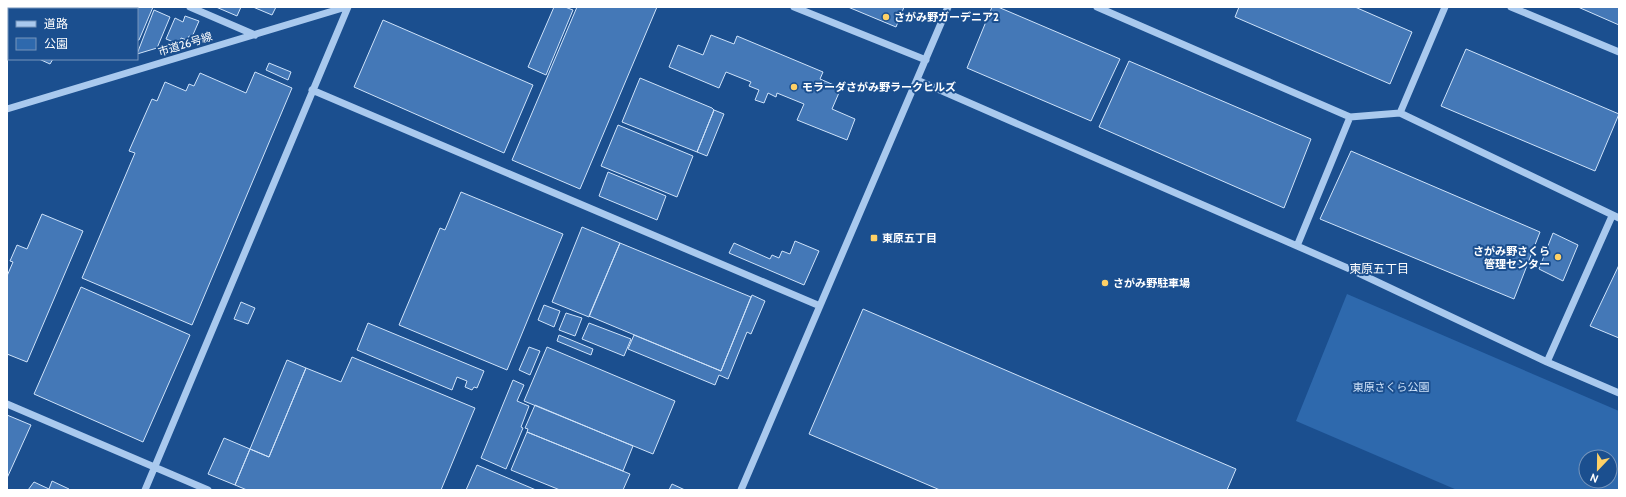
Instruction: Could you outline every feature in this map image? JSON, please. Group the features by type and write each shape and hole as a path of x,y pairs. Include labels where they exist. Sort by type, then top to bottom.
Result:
{"street":[{"path":"190,7 255,35"},
{"path":"145,490 347,7"},
{"name":"市道26号線","path":"7,109 347,7"},
{"path":"794,7 926,60"},
{"path":"740,490 948,7"},
{"path":"1097,7 1350,117 1400,112 1615,217 1547,362"},
{"path":"1400,112 1445,7"},
{"path":"1511,7 1619,52"},
{"path":"916,80 1352,270 1547,362 1619,393"},
{"path":"312,90 820,306"},
{"path":"1297,246 1350,117"},
{"path":"7,404 208,490"}],"green space":[{"name":"東原さくら公園","path":"1347,294 1619,411 1619,490 1457,490 1296,421"}],"building":[{"path":"153,7 139,40 138,8 82,8"},
{"path":"216,7 241,7 237,16"},
{"path":"253,7 276,7 272,15"},
{"path":"554,7 565,7 573,10 546,75 528,67"},
{"path":"577,7 657,7 580,189 512,160"},
{"name":"さがみ野ガーデニア2","path":"848,7 904,7 896,27"},
{"path":"992,7 998,7 1120,59 1091,121 967,68"},
{"path":"1239,7 1355,7 1412,32 1390,84 1235,17"},
{"path":"1578,7 1619,7 1619,25"},
{"path":"8,10 8,44 7,44"},
{"path":"154,10 170,17 157,48 138,54"},
{"path":"185,16 199,21 192,37 189,36 187,40 181,38 179,44 166,39 175,18 183,22"},
{"path":"383,20 533,85 504,153 354,87"},
{"name":"モラーダさがみ野ラークヒルズ","path":"711,35 734,44 737,36 823,72 820,79 841,88 832,109 855,119 847,140 797,120 804,104 777,93 776,97 768,93 764,103 755,100 759,90 749,86 751,82 726,72 719,88 669,67 678,45 703,55"},
{"path":"1466,49 1619,114 1595,171 1441,106"},
{"path":"41,60 52,60 50,64"},
{"path":"1129,61 1311,139 1284,208 1099,127"},
{"path":"269,63 291,72 288,80 266,70"},
{"path":"255,72 292,88 192,325 82,278 135,153 129,151 152,99 157,101 165,82 186,91 189,84 194,86 200,73 246,93"},
{"path":"640,78 714,110 697,152 622,122"},
{"path":"714,110 724,114 707,156 697,152"},
{"path":"618,125 693,156 677,197 601,166"},
{"path":"1351,151 1540,232 1514,299 1320,219"},
{"path":"608,172 666,196 657,220 599,196"},
{"path":"461,192 563,234 507,370 399,325 440,228 445,230"},
{"path":"42,214 83,231 27,362 7,354 7,276 13,262 10,261 17,245 27,249"},
{"path":"582,227 620,243 589,317 552,302"},
{"name":"さがみ野さくら 管理センター","path":"1553,233 1578,245 1563,281 1539,269"},
{"path":"795,241 819,251 804,285 729,253 734,243 770,259 772,255 779,258 782,251 790,254"},
{"path":"620,243 751,297 721,371 589,316"},
{"path":"1619,265 1619,338 1590,326"},
{"path":"81,287 190,335 143,442 34,394"},
{"path":"752,295 765,301 751,334 747,332 728,379 719,375 715,385 628,349 634,335 721,371"},
{"path":"241,302 255,308 248,324 234,319"},
{"path":"544,305 560,311 554,327 538,320"},
{"path":"863,309 1236,469 1227,490 940,490 809,434"},
{"path":"566,313 582,318 575,336 559,330"},
{"path":"368,323 484,371 477,388 474,387 472,390 465,387 467,381 457,377 452,390 357,350"},
{"path":"589,323 631,339 624,356 582,339"},
{"path":"559,335 593,349 591,355 557,341"},
{"path":"529,347 540,351 530,375 519,370"},
{"path":"547,347 675,401 653,454 524,401"},
{"path":"352,357 475,408 441,490 247,490 235,485 250,449 269,457 306,368 341,382"},
{"path":"287,360 306,368 269,457 250,449"},
{"path":"513,380 524,385 517,401 529,406 521,427 523,428 506,469 481,458"},
{"path":"535,405 633,446 623,471 527,432 528,429 525,428"},
{"path":"7,415 31,425 7,478"},
{"path":"527,432 630,474 623,490 560,490 511,470"},
{"path":"224,438 250,449 235,485 208,474"},
{"path":"477,465 536,490 466,490"},
{"path":"52,481 69,490 28,490 34,482 49,489"},
{"path":"672,484 685,490 669,490"}],"place":[{"name":"さがみ野ガーデニア2","path":"886,17"},
{"name":"モラーダさがみ野ラークヒルズ","path":"794,87"},
{"name":"東原五丁目","path":"874,238"},
{"name":"さがみ野さくら 管理センター","path":"1558,257"},
{"name":"さがみ野駐車場","path":"1105,283"}],"district":[{"name":"東原五丁目","path":"1379,268"}]}
